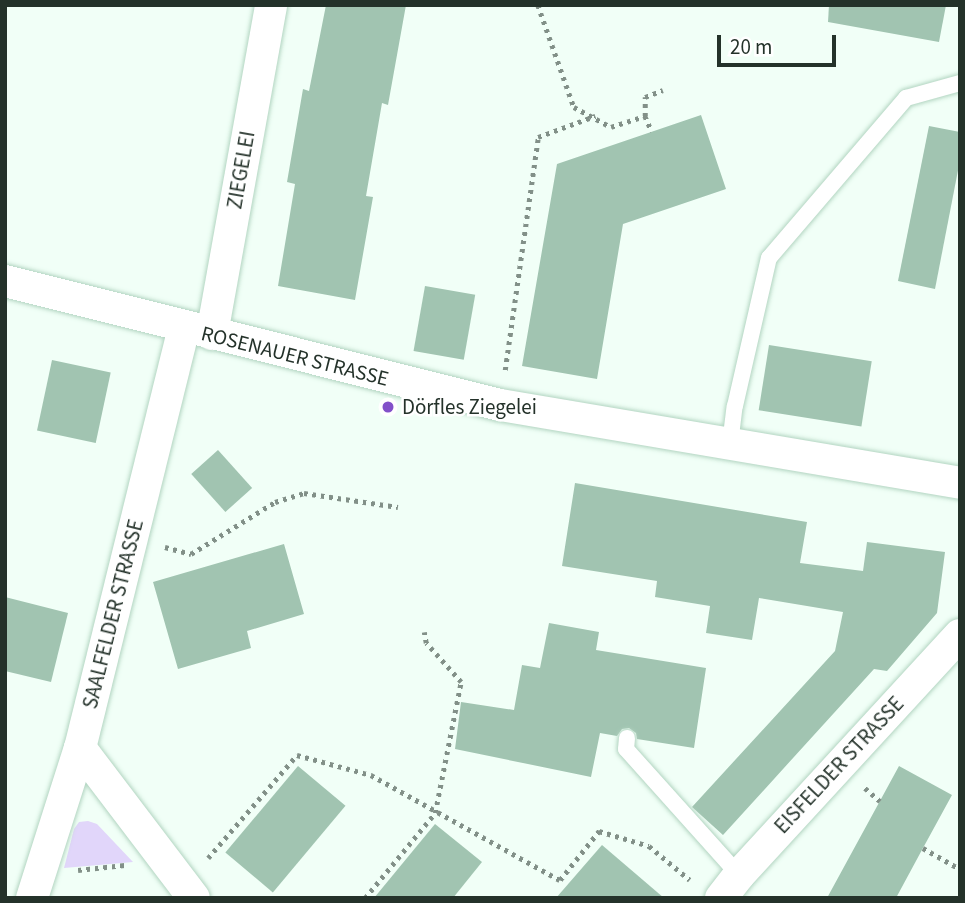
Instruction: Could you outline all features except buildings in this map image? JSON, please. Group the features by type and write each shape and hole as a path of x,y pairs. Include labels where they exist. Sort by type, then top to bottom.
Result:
{"street":[{"name":"ZIEGELEI","path":"198,331 271,5"},
{"name":"ROSENAUER STRASSE","path":"5,281 500,405 960,483"},
{"name":"SAALFELDER STRASSE","path":"35,886 80,748 130,546 198,331"},
{"name":"EISFELDER STRASSE","path":"730,886 960,635"},
{"path":"80,748 189,892"}],"lane":[{"path":"730,444 735,406 769,258 906,98 960,83"},
{"path":"627,738 626,749 730,886"}],"path":[{"path":"538,5 574,107 611,127 645,116"},
{"path":"652,132 645,116 645,97 663,90"},
{"path":"500,405 538,137 595,116"},
{"path":"130,546 156,545 191,554 275,502 304,493 398,507"},
{"path":"365,898 435,813 461,682 426,643 424,632"},
{"path":"189,892 296,755 371,775 435,813 560,880 599,831 649,846 691,880"},
{"path":"865,787 880,801"},
{"path":"923,848 960,869"},
{"path":"35,886 165,861"}],"shaded area":[{"path":"79,822 97,824 133,862 64,868 74,829"}],"place":[{"name":"Dörfles Ziegelei","path":"388,407"}]}
